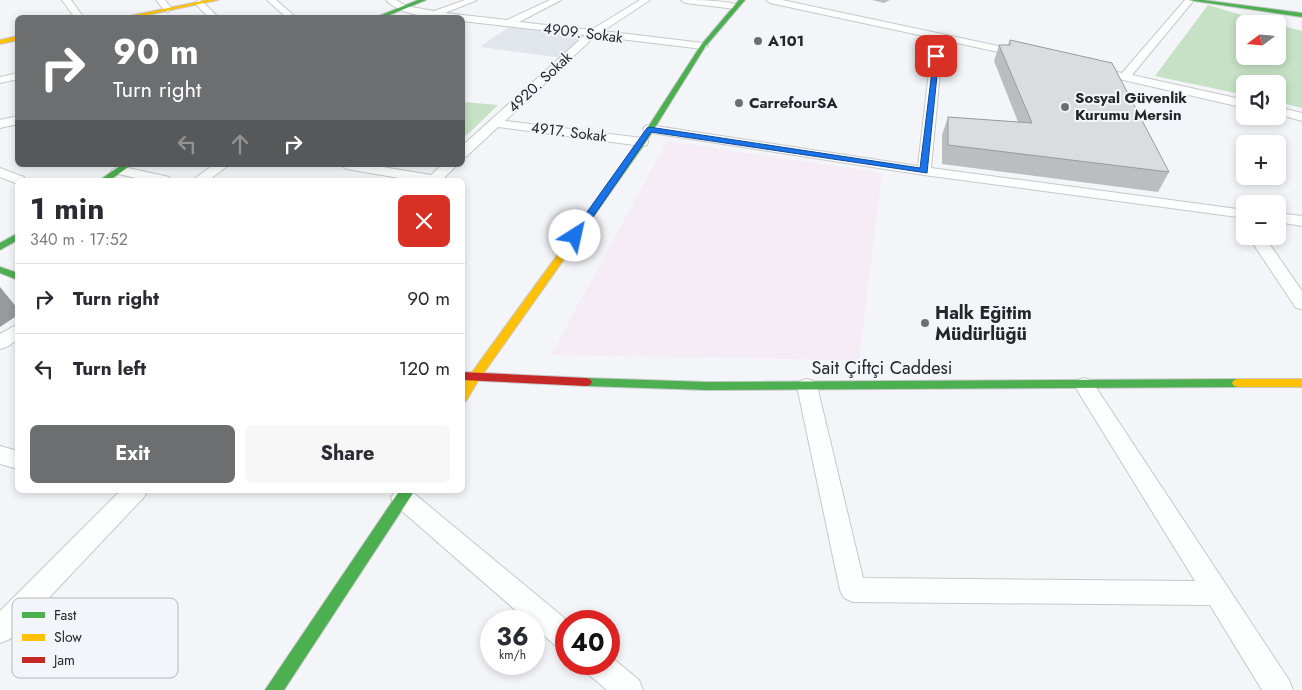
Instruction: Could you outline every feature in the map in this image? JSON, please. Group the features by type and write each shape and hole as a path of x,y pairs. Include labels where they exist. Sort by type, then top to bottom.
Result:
{"street":[{"path":"66,0 78,15"},
{"path":"160,0 168,9"},
{"path":"137,15 215,0"},
{"path":"271,0 290,15"},
{"name":"4909. Sokak","path":"390,0 403,8 445,15"},
{"path":"384,15 424,0"},
{"path":"434,13 473,0"},
{"path":"508,24 557,0"},
{"name":"4920. Sokak","path":"466,147 592,34 646,0"},
{"path":"685,0 739,3"},
{"path":"770,0 1031,56"},
{"path":"1125,77 1191,0 1302,15"},
{"path":"1232,0 1302,9"},
{"path":"200,3 212,15"},
{"path":"465,393 642,142 703,46 739,3"},
{"name":"4909. Sokak","path":"465,18 703,46"},
{"path":"924,171 938,37"},
{"path":"0,42 15,39"},
{"path":"1078,66 1236,102"},
{"path":"0,80 15,77"},
{"path":"1286,114 1302,117"},
{"path":"0,124 15,121"},
{"name":"4917. Sokak","path":"495,123 642,142"},
{"path":"649,129 924,171 1236,215"},
{"path":"203,178 219,167"},
{"path":"360,167 423,178"},
{"path":"437,178 448,167"},
{"path":"107,178 123,168 157,178"},
{"path":"0,172 15,178"},
{"path":"1286,219 1302,221"},
{"path":"0,247 15,238"},
{"path":"1262,245 1302,304"},
{"path":"0,270 15,276"},
{"path":"0,343 15,332"},
{"name":"Sait Çiftçi Caddesi","path":"465,376 707,386 1302,383"},
{"path":"1084,385 1279,690"},
{"path":"807,386 853,590 1217,593"},
{"path":"0,455 15,459"},
{"path":"30,598 129,493"},
{"path":"274,690 405,494 555,627"},
{"path":"0,630 12,617"},
{"path":"611,675 629,690"}],"shaded area":[{"path":"509,27 585,35 562,58 480,47"},
{"path":"667,141 882,173 859,360 551,355"}],"green space":[{"path":"1208,5 1242,15 1236,15 1236,65 1286,65 1286,27 1302,31 1302,108 1286,104 1286,75 1236,75 1236,93 1155,76"},
{"path":"465,102 498,105 467,135 465,134"}],"building":[{"name":"Sosyal Güvenlik Kurumu Mersin","path":"1010,40 1112,63 1169,172 948,145 948,117 1032,123 999,45 1010,45"}],"traffic: fast":[{"path":"384,15 423,0"},
{"path":"564,252 642,142 703,46 742,0"},
{"path":"1191,0 1302,15"},
{"path":"107,178 124,167"},
{"path":"0,247 15,238"},
{"path":"0,270 15,276"},
{"path":"586,382 707,386 1238,383"},
{"path":"274,690 406,493"}],"traffic: slow":[{"path":"138,15 215,0"},
{"path":"0,42 15,39"},
{"path":"465,393 564,252"},
{"path":"1238,383 1302,383"}],"traffic: jam":[{"path":"465,376 586,382"}],"place":[{"name":"A101","path":"758,41"},
{"name":"CarrefourSA","path":"739,103"},
{"name":"Sosyal Güvenlik Kurumu Mersin","path":"1065,107"},
{"name":"Halk Eğitim Müdürlüğü","path":"925,323"}],"route":[{"path":"575,236 642,142 649,129 924,171 936,56"}]}
